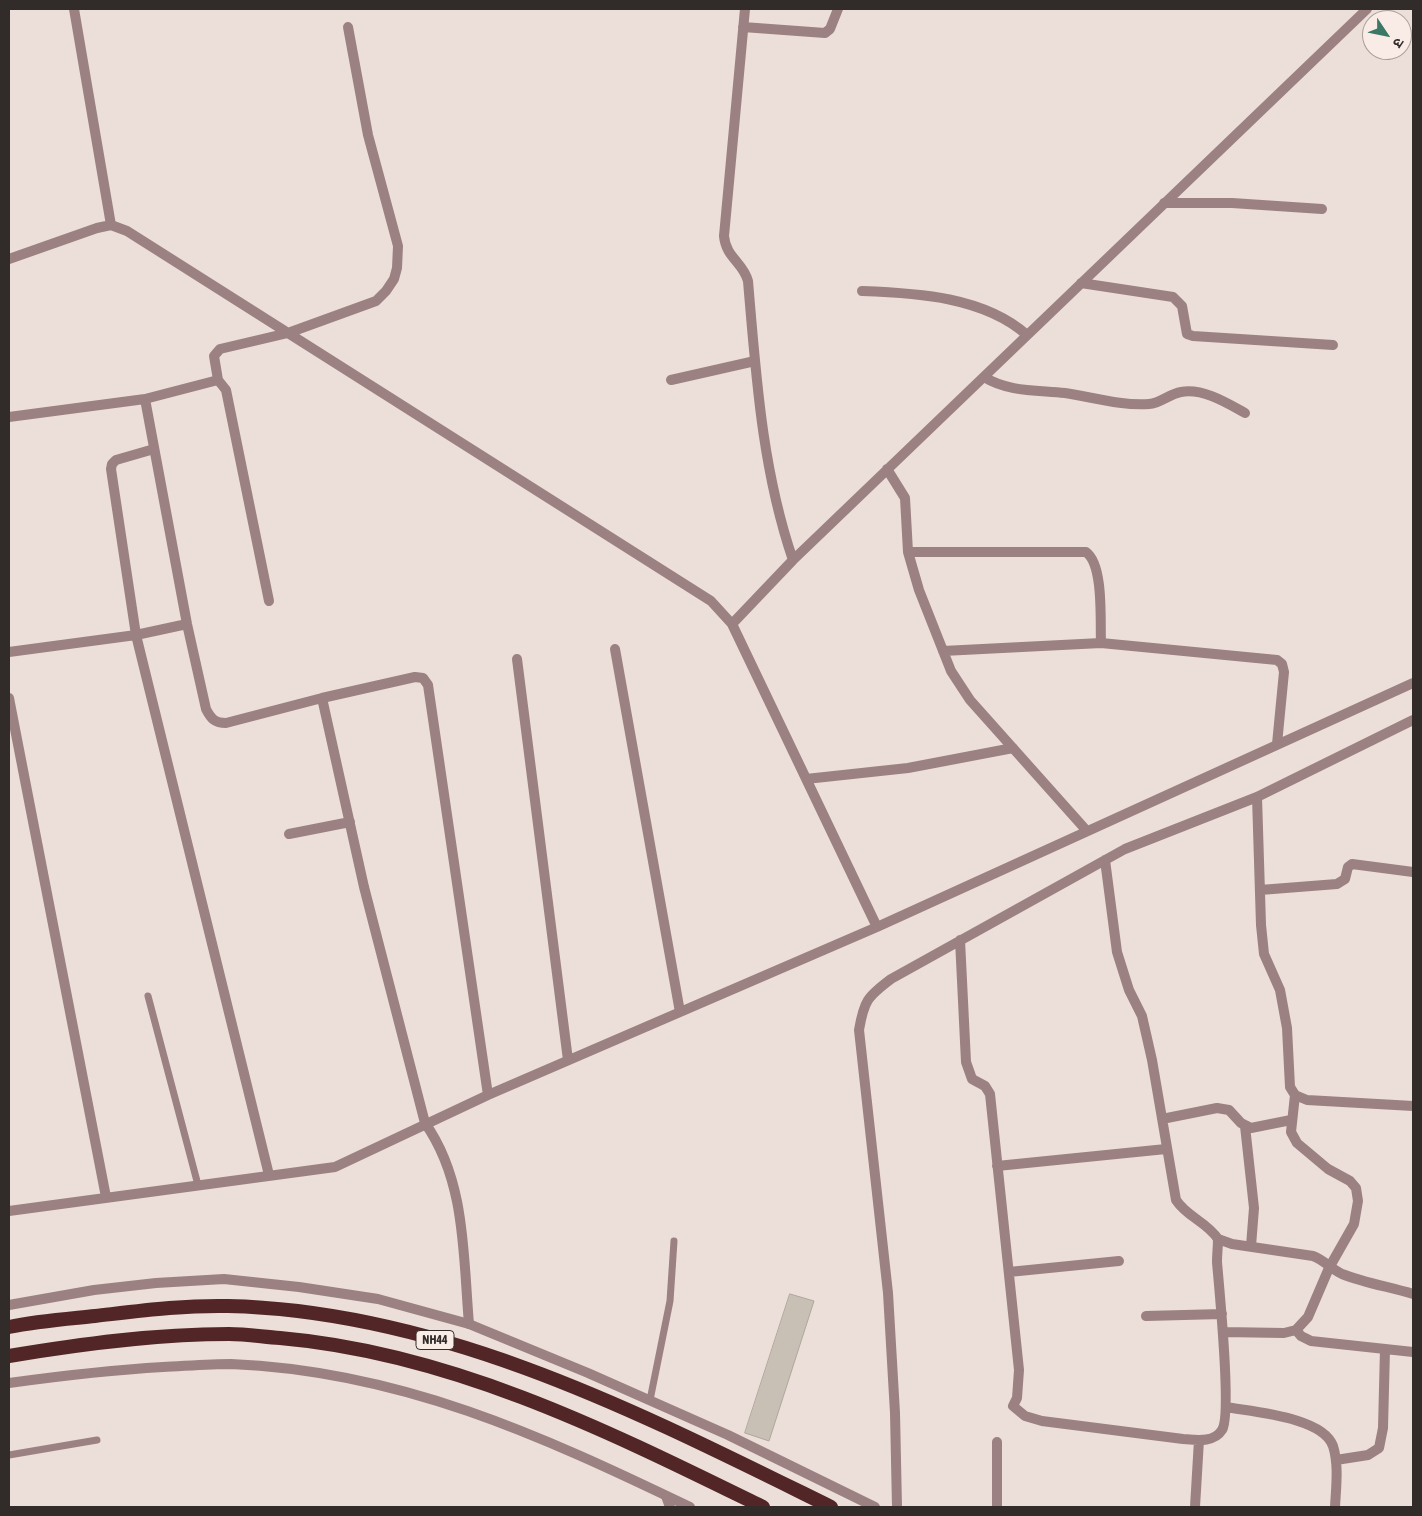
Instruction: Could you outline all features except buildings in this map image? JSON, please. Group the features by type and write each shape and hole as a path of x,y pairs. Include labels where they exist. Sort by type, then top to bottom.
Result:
{"highway":[{"name":"NH44","path":"9,1327 172,1307 228,1306 284,1310 349,1319 494,1357 584,1391 719,1452 831,1507"},
{"name":"NH44","path":"9,1356 124,1340 231,1334 303,1340 352,1347 430,1366 511,1392 669,1461 763,1507"}],"street":[{"path":"74,9 111,225"},
{"path":"744,9 724,236 728,253 742,269 748,281 755,361 773,495 793,560"},
{"path":"743,27 825,33 830,29 838,9"},
{"path":"732,624 793,560 1367,9"},
{"path":"269,601 226,390 218,380 214,356 220,349 288,333 376,301 386,292 398,268 398,246 368,135 348,27"},
{"path":"1164,203 1232,203 1322,209"},
{"path":"9,259 111,225 127,231 710,602 732,624 877,927"},
{"path":"1081,283 1173,297 1182,306 1185,329 1189,336 1334,345"},
{"path":"862,291 901,292 978,307 1005,317 1027,335"},
{"path":"671,380 755,361"},
{"path":"984,377 992,382 1015,389 1065,394 1129,404 1159,402 1181,392 1201,394 1223,400 1245,413"},
{"path":"9,418 145,399 218,380"},
{"path":"145,399 187,624 206,709 210,718 217,723 226,724 322,698 415,677 423,678 428,685 488,1095"},
{"path":"154,449 116,460 112,464 111,469 136,635 269,1176"},
{"path":"887,469 905,498 908,552 918,590 951,670 970,700 1086,830"},
{"path":"908,552 1086,552 1096,567 1101,643"},
{"path":"9,652 136,635 187,624"},
{"path":"943,651 1101,643 1277,660 1282,664 1284,672 1277,744"},
{"path":"615,649 680,1012"},
{"path":"517,659 568,1060"},
{"path":"9,1211 334,1167 488,1095 877,927 1086,830 1413,683"},
{"path":"9,698 106,1197"},
{"path":"322,698 350,822 425,1123 454,1180 468,1324"},
{"path":"897,1507 895,1413 888,1293 859,1030 863,1006 873,993 890,979 1105,860 1125,850 1257,798 1413,720"},
{"path":"806,779 908,768 1014,748"},
{"path":"1257,798 1264,954 1280,990 1287,1028 1290,1087 1295,1095 1307,1100 1413,1106"},
{"path":"289,834 350,822"},
{"path":"1105,860 1118,952 1129,990 1142,1016 1152,1060 1176,1200 1182,1210 1207,1226 1218,1239 1313,1256 1320,1259 1329,1268 1344,1274 1413,1294"},
{"path":"1260,890 1337,884 1345,879 1348,868 1352,864 1413,872"},
{"path":"960,940 966,1062 972,1079 985,1086 990,1094 996,1166 1019,1370 1017,1398 1013,1406 1026,1416 1042,1421 1199,1440 1216,1437 1222,1430 1226,1407 1222,1314 1217,1259 1218,1239"},
{"path":"1222,1332 1284,1333 1296,1330 1308,1318 1329,1268 1354,1224 1358,1201 1356,1188 1350,1181 1328,1169 1297,1143 1291,1132 1295,1095"},
{"path":"1162,1119 1203,1110 1223,1108 1233,1113 1245,1126 1254,1208 1251,1246"},
{"path":"1245,1126 1257,1127 1291,1120"},
{"path":"996,1166 1166,1149"},
{"path":"1009,1272 1119,1261"},
{"path":"9,1304 94,1290 156,1283 224,1279 299,1286 378,1299 468,1324 650,1400 728,1435 875,1507"},
{"path":"1146,1316 1222,1314"},
{"path":"1296,1330 1300,1336 1311,1342 1413,1352"},
{"path":"1336,1460 1368,1455 1379,1448 1383,1428 1385,1349"},
{"path":"9,1383 89,1372 230,1364 304,1371 384,1385 453,1404 548,1442 690,1507"},
{"path":"1226,1407 1278,1416 1314,1426 1325,1434 1332,1445 1336,1460 1335,1507"},
{"path":"1195,1507 1199,1440"},
{"path":"997,1507 998,1442"},
{"path":"666,1496 670,1507"}],"lane":[{"path":"148,996 198,1185"},
{"path":"650,1400 670,1301 674,1241"},
{"path":"9,1455 97,1440"}]}
